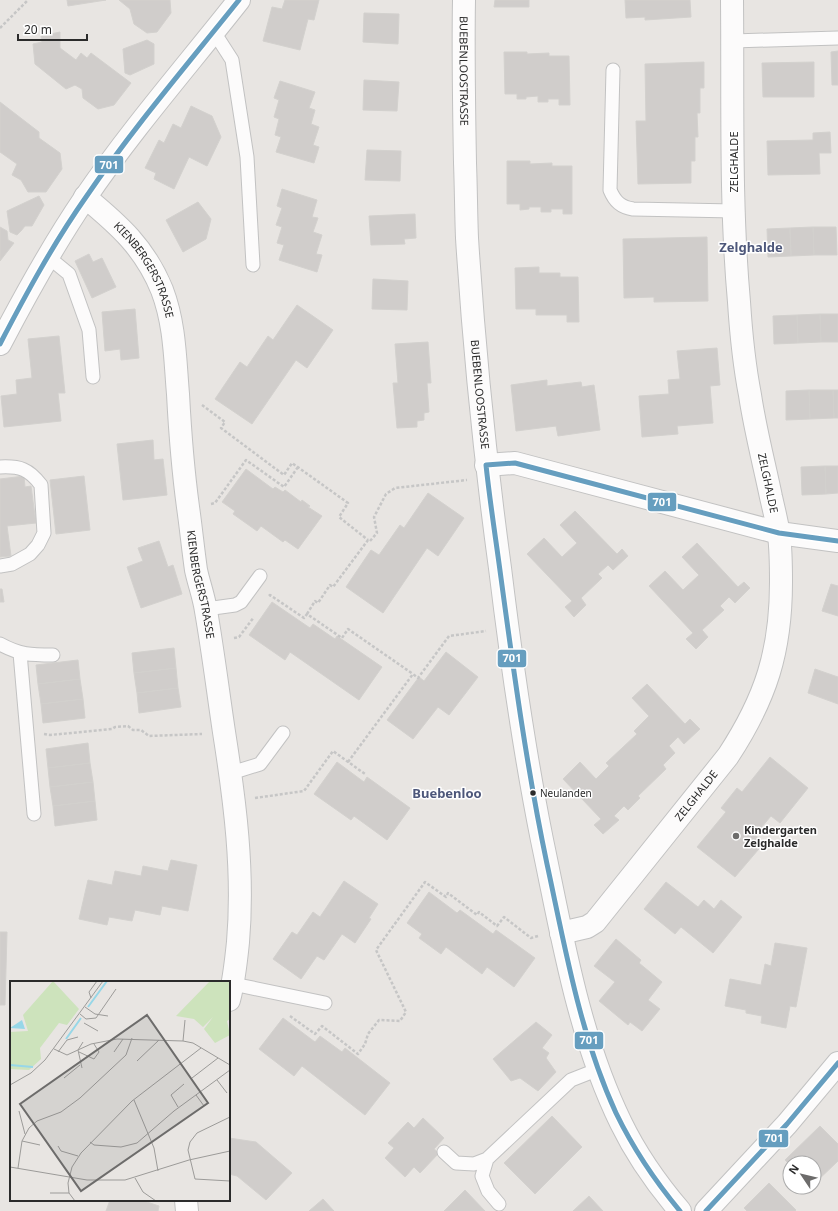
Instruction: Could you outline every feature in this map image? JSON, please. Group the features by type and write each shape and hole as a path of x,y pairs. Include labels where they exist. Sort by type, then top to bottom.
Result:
{"street":[{"path":"0,344 24,296 47,256 85,197 147,114 239,0"},
{"name":"BUEBENLOOSTRASSE","path":"464,0 463,76 467,236 487,471 516,694 561,933 588,1038 622,1125 658,1184 680,1211"},
{"name":"ZELGHALDE","path":"561,933 587,927 595,922 728,756 742,735 764,690 778,635 781,606 781,558 779,533 750,396 745,365 738,296 734,211 732,0"},
{"name":"KIENBERGERSTRASSE","path":"85,197 114,220 141,251 152,268 162,290 174,334 182,461 196,571 206,609 235,801 240,876 239,926 231,992"},
{"path":"487,471 515,463 779,533 838,541"},
{"path":"706,1211 787,1124 838,1063"},
{"path":"186,1201 187,1211"}],"lane":[{"path":"214,32 232,60 247,157 253,265"},
{"path":"733,41 838,38"},
{"path":"613,70 610,190 618,203 625,208 634,209 734,211"},
{"path":"47,256 69,274 88,330 93,377"},
{"path":"0,467 21,468 28,472 42,485 44,533 38,545 30,554 12,564 0,566"},
{"path":"206,609 235,605 241,602 260,576"},
{"path":"0,644 20,654 53,655"},
{"path":"20,654 34,814"},
{"path":"231,773 260,764 283,733"},
{"path":"231,992 324,1003"},
{"path":"444,1152 456,1164 474,1164 487,1159 571,1080 599,1069"},
{"path":"487,1159 482,1176 488,1191 500,1204"}],"path":[{"path":"0,28 28,0"},
{"path":"199,404 225,422 221,428 284,475 292,463 348,503 339,516 368,540"},
{"path":"212,504 215,504 246,460 284,487 298,467"},
{"path":"273,597 304,618 315,601 318,603 330,585 333,587 368,540 370,541 377,533 374,517 386,494 395,488 487,471"},
{"path":"307,614 342,638 348,629 418,678 449,636 507,629"},
{"path":"348,762 413,674"},
{"path":"28,736 128,726 133,730 142,730 148,736 198,734"},
{"path":"259,798 304,791 333,751 364,774"},
{"path":"288,1014 315,1034 322,1026 358,1054 365,1044 368,1034 379,1020 400,1021 406,1012 376,950 425,882 446,897 448,893 478,915 479,912 497,926 504,917 531,938 539,936"}],"building":[{"path":"67,0 106,0 68,6"},
{"path":"119,0 170,0 171,13 157,32 147,33 134,24 130,9"},
{"path":"285,0 319,0 314,20 308,19 300,50 263,41 272,7 282,9"},
{"path":"495,0 529,0 529,7 494,7"},
{"path":"625,0 690,0 691,17 645,20 645,17 626,18"},
{"path":"364,13 399,14 398,44 363,42"},
{"path":"60,32 60,48 76,60 81,53 87,58 91,53 131,83 114,105 98,109 83,98 82,89 75,85 66,89 35,64 33,44 42,42 41,36"},
{"path":"147,40 154,44 154,64 130,75 125,73 123,49"},
{"path":"838,51 838,85 832,85 831,52"},
{"path":"504,52 527,52 527,54 549,53 549,56 569,56 570,105 559,105 559,99 548,99 548,102 538,102 538,96 526,97 526,99 517,99 517,94 505,94"},
{"path":"704,62 704,88 700,88 700,113 697,113 698,137 695,137 695,161 691,161 691,183 638,184 636,121 646,121 645,64"},
{"path":"814,62 814,97 763,97 762,63"},
{"path":"364,80 399,82 397,111 363,110"},
{"path":"280,81 315,92 309,108 315,110 311,124 319,127 313,145 319,147 314,163 276,152 281,137 275,135 279,119 274,117 279,100 274,98"},
{"path":"0,102 39,132 39,138 60,153 62,169 46,192 28,192 21,180 12,175 17,164 0,152"},
{"path":"191,106 212,116 221,137 207,166 189,157 174,189 154,179 156,173 145,168 159,140 164,143 173,124 181,128"},
{"path":"830,132 831,153 819,153 820,174 768,175 767,141 813,140 813,133"},
{"path":"367,150 401,151 400,181 365,180"},
{"path":"507,161 530,161 530,164 552,163 552,166 572,166 572,214 563,214 563,209 551,209 551,212 541,212 541,207 529,207 529,209 520,210 520,204 507,204"},
{"path":"282,189 317,200 312,217 318,218 313,232 322,235 316,254 322,255 317,272 279,260 284,245 277,243 282,227 276,225 282,208 277,206"},
{"path":"39,196 44,205 32,226 25,226 17,235 10,232 7,211"},
{"path":"198,202 211,219 206,239 183,252 166,220"},
{"path":"415,214 416,238 404,239 405,244 371,245 369,216"},
{"path":"0,227 7,231 8,240 14,243 0,261"},
{"path":"813,227 836,227 837,255 814,255"},
{"path":"813,227 814,255 791,256 790,228"},
{"path":"790,228 791,256 768,257 767,229"},
{"path":"707,237 708,301 654,302 654,297 624,298 623,239"},
{"path":"89,254 93,262 102,258 116,287 92,298 75,261"},
{"path":"539,267 539,273 560,273 560,277 578,277 579,322 567,322 567,315 536,315 536,309 516,309 515,268"},
{"path":"373,279 408,281 407,310 372,309"},
{"path":"297,305 333,330 307,368 296,360 252,424 215,399 240,362 247,367 268,336 273,340"},
{"path":"135,309 139,358 121,360 120,349 105,351 102,312"},
{"path":"820,314 838,314 838,342 821,342"},
{"path":"820,314 821,342 798,343 797,315"},
{"path":"797,315 798,343 774,344 773,316"},
{"path":"59,336 65,393 58,393 61,421 4,427 1,396 17,394 16,380 32,378 28,339"},
{"path":"428,342 431,383 427,383 429,412 424,413 424,420 417,421 417,427 397,428 393,383 398,383 395,344"},
{"path":"717,348 720,385 710,386 713,423 677,426 678,434 642,437 639,396 669,394 668,380 680,379 677,351"},
{"path":"547,380 547,386 581,382 582,387 594,385 600,430 558,436 556,426 516,431 511,385"},
{"path":"809,390 810,419 786,420 786,391"},
{"path":"809,390 833,390 834,418 810,419"},
{"path":"833,390 838,390 838,418 834,418"},
{"path":"153,440 154,460 163,459 167,495 123,500 117,444"},
{"path":"825,466 826,494 802,495 801,467"},
{"path":"825,466 838,466 838,493 826,494"},
{"path":"246,469 273,489 275,487 283,492 285,490 301,502 302,500 310,506 308,507 322,516 298,549 285,540 283,542 261,526 257,531 233,514 235,511 222,502"},
{"path":"24,476 25,487 31,486 36,523 7,526 11,556 0,557 0,479"},
{"path":"84,476 90,530 56,534 50,480"},
{"path":"428,493 464,518 438,556 427,548 383,613 346,587 371,550 379,555 400,525 404,528"},
{"path":"575,511 617,554 622,549 628,556 613,570 608,565 598,574 602,578 581,598 586,605 574,617 565,607 572,601 527,554 544,538 562,557 577,543 560,525"},
{"path":"159,541 168,567 173,565 182,594 141,608 127,567 143,561 138,548"},
{"path":"697,543 738,587 744,582 750,588 735,603 729,597 720,606 724,610 702,630 708,637 696,649 686,639 693,633 649,586 665,571 683,590 699,575 682,557"},
{"path":"831,584 838,586 838,616 822,611"},
{"path":"0,589 2,589 4,602 0,602"},
{"path":"272,602 310,628 313,624 335,639 337,636 382,667 359,700 290,652 285,660 249,635"},
{"path":"174,648 176,668 134,673 132,653"},
{"path":"446,652 478,677 449,715 438,707 413,739 387,720 419,677 424,681"},
{"path":"78,660 80,679 38,684 36,665"},
{"path":"176,668 178,688 137,693 134,673"},
{"path":"815,669 838,677 838,704 808,693"},
{"path":"80,679 83,699 41,704 38,684"},
{"path":"647,684 685,724 690,719 700,729 684,744 678,737 669,746 675,753 663,765 666,769 638,796 640,798 628,810 624,806 614,816 619,820 603,834 594,825 601,819 563,779 580,762 596,779 609,766 606,763 637,734 634,731 649,716 632,698"},
{"path":"178,688 181,707 139,713 137,693"},
{"path":"83,699 85,718 43,723 41,704"},
{"path":"88,743 90,763 48,768 46,749"},
{"path":"770,757 808,788 780,823 771,816 755,835 764,843 735,877 697,847 726,812 721,808 737,788 742,792"},
{"path":"337,762 364,782 367,777 410,808 387,840 354,816 351,820 314,794"},
{"path":"90,763 93,782 50,787 48,768"},
{"path":"93,782 95,801 53,806 50,787"},
{"path":"95,801 97,820 55,826 53,806"},
{"path":"171,860 197,865 188,911 162,906 160,915 135,910 132,921 109,917 107,925 79,919 88,880 112,885 115,871 141,876 143,866 168,871"},
{"path":"344,881 378,904 369,918 371,919 355,943 342,934 324,960 317,956 301,979 273,959 292,932 297,935 313,912 320,917"},
{"path":"666,882 698,907 704,900 714,909 721,900 742,917 713,953 681,927 675,934 644,909"},
{"path":"429,892 457,913 460,910 493,934 496,930 535,958 514,987 487,967 482,974 446,947 441,954 419,938 422,934 407,923"},
{"path":"0,932 7,932 5,1005 0,1005"},
{"path":"616,939 641,960 639,963 662,982 648,1000 660,1009 642,1031 630,1022 628,1025 599,1001 615,982 594,966"},
{"path":"775,943 807,948 796,1007 790,1006 786,1028 761,1023 762,1016 746,1013 746,1010 725,1006 730,979 761,985 765,964 771,966"},
{"path":"283,1018 315,1042 320,1036 342,1052 345,1048 390,1083 365,1115 302,1066 294,1076 259,1049"},
{"path":"536,1022 552,1035 542,1048 549,1053 546,1058 556,1072 538,1091 520,1078 511,1081 493,1059"},
{"path":"552,1116 582,1147 535,1194 504,1163"},
{"path":"423,1118 444,1138 434,1149 439,1153 420,1173 414,1167 405,1177 385,1158 394,1148 388,1143 408,1122 414,1128"},
{"path":"820,1126 838,1144 838,1161 822,1176 822,1155 790,1155"},
{"path":"230,1138 256,1142 292,1173 266,1200 237,1176 230,1174"},
{"path":"769,1183 796,1210 795,1211 747,1211 744,1208"},
{"path":"465,1190 485,1211 444,1211"},
{"path":"589,1196 603,1211 573,1211"},
{"path":"323,1199 334,1211 309,1211"},
{"path":"110,1201 144,1201 159,1206 158,1211 106,1211"}],"transit line":[{"name":"701","path":"0,344 40,269 62,233 104,171 141,121 239,0"},
{"name":"701","path":"486,465 515,463 779,533 838,541"},
{"name":"701","path":"486,465 527,757 567,959 583,1022 603,1083 616,1113 645,1164 680,1211"},
{"name":"701","path":"706,1211 787,1124 838,1063"}],"place":[{"name":"Neulanden","path":"533,793"},
{"name":"Kindergarten Zelghalde","path":"736,836"}],"district":[{"name":"Zelghalde","path":"751,247"},
{"name":"Buebenloo","path":"447,793"}]}
